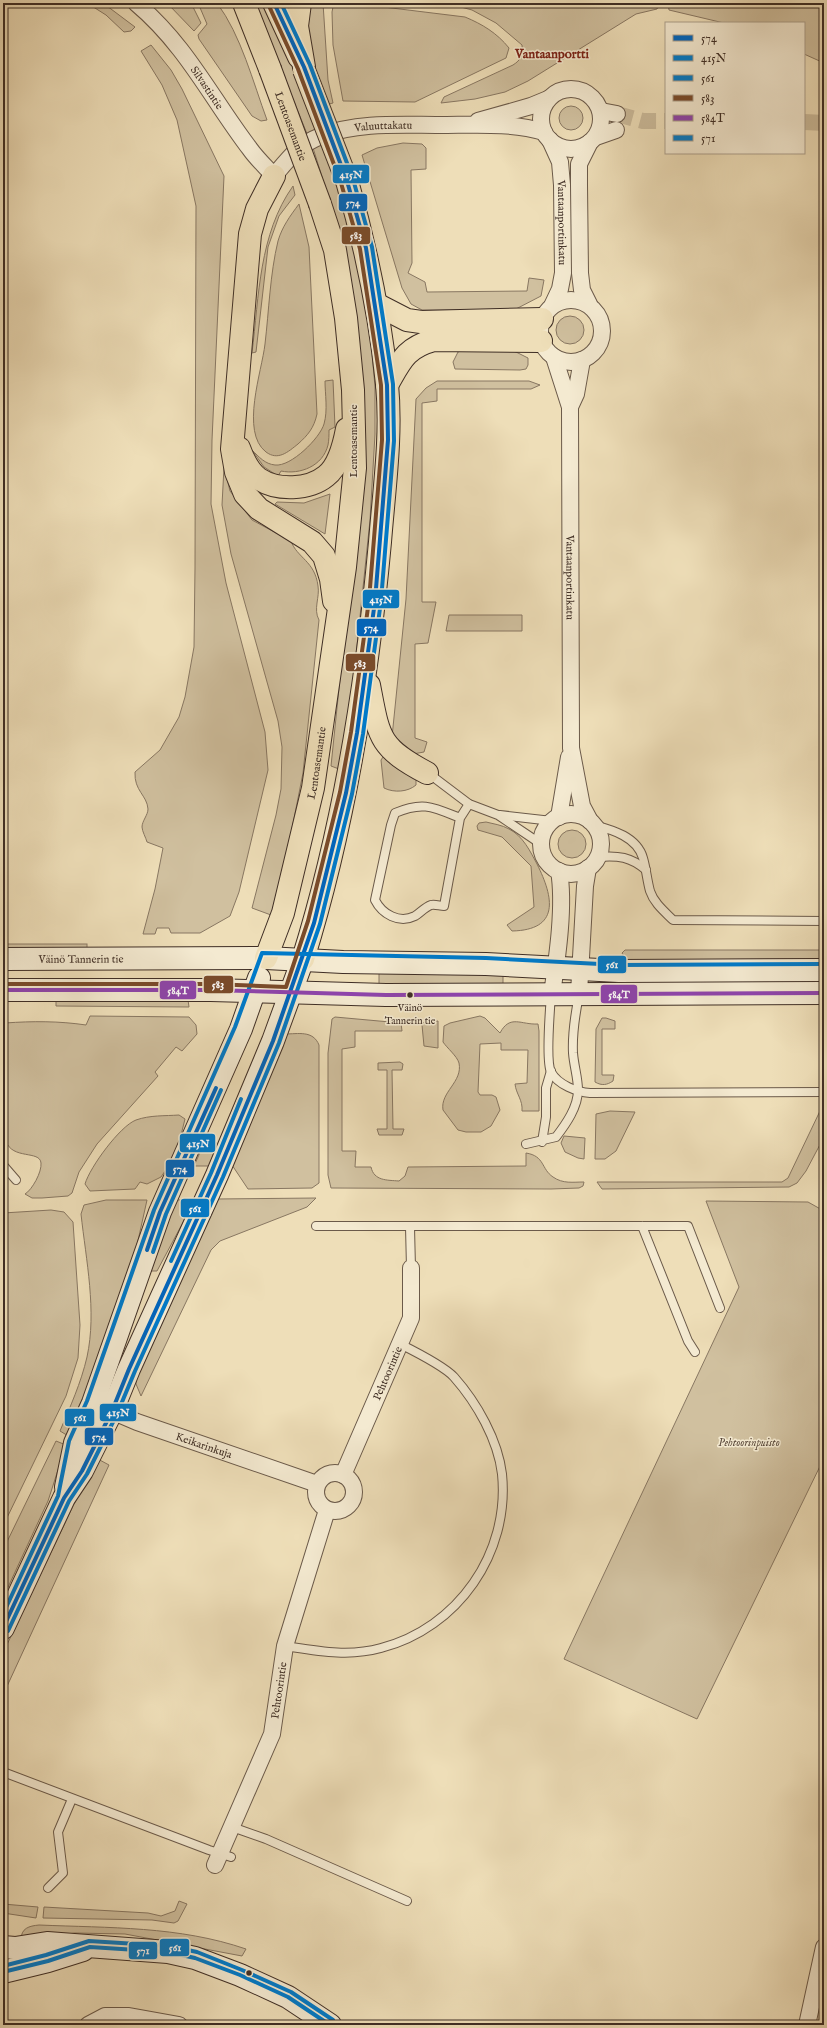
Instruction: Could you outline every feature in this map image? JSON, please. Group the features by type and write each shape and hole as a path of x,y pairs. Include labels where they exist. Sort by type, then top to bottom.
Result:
{"main road":[{"name":"Lentoasemantie","path":"3,1628 64,1498 82,1471 103,1407 160,1212 241,1029 283,913 313,788 336,620 345,567 355,468 352,390 346,318 334,250 320,204 244,3"},
{"name":"Lentoasemantie","path":"103,1407 217,1175 272,1041 303,960 329,868 346,793 357,733 374,601 388,440 387,385 376,304 366,248 347,181 304,69 274,3"},
{"path":"300,3 297,26 304,69"},
{"path":"274,176 257,209 250,234 232,449 236,472 245,494 260,509 312,542 324,556 331,579 336,620"},
{"path":"376,304 407,320 420,322 547,312"},
{"path":"387,385 403,357 419,344 434,340 548,349"},
{"path":"234,423 239,449 248,467 258,478 269,484 284,487 297,487 314,484 326,476 335,466 342,450 352,390"},
{"path":"365,665 378,729 383,739 393,751 403,759 427,773"},
{"name":"Väinö Tannerin tie","path":"3,959 266,958 556,967 619,971 824,970"},
{"path":"3,990 255,990 386,995 824,993"},
{"path":"3,1947 15,1948 47,1943 168,1952 195,1958 240,1975 288,1997 330,2025"},
{"path":"3,1972 48,1962 90,1947"}],"street":[{"name":"Silvastintie","path":"136,3 179,45 250,149 274,176"},
{"path":"593,140 609,112 593,97 585,91 571,88 560,90 548,99 543,108 541,119 547,136 559,146 571,149 581,147 616,130"},
{"name":"Valuuttakatu","path":"463,125 531,106 548,99"},
{"name":"Valuuttakatu","path":"274,176 294,151 321,136 351,128 463,125 530,128 547,136"},
{"name":"Vantaanportinkatu","path":"547,136 560,162 562,185 563,273 560,289 547,312"},
{"name":"Vantaanportinkatu","path":"589,304 582,290 580,273 578,185 579,164 593,140"},
{"path":"573,299 589,304 598,314 603,330 598,347 591,355 574,362 548,349 540,330 547,312 561,300 573,299"},
{"name":"Vantaanportinkatu","path":"548,349 570,407 571,748 582,806 599,834 601,845 593,862 583,912 582,969 579,993"},
{"name":"Vantaanportinkatu","path":"570,407 576,394 582,360"},
{"name":"Vantaanportinkatu","path":"541,844 545,829 555,819 571,748"},
{"path":"555,819 572,814 582,816 592,823"},
{"path":"541,844 547,861 559,872 570,874 580,872 593,862"},
{"path":"552,994 556,967 562,886 559,872"},
{"name":"Pehtoorintie","path":"343,1475 411,1318 411,1268"},
{"name":"Keikarinkuja","path":"103,1407 137,1422 317,1484"},
{"path":"331,1473 343,1475 353,1487 353,1498 346,1508 333,1512 327,1510 318,1502 315,1491 317,1484 325,1476 331,1473"},
{"name":"Pehtoorintie","path":"222,1858 232,1827 272,1734 285,1646 327,1510"},
{"path":"806,2025 824,1947"},
{"path":"88,2025 104,2016 129,2016 179,2025"}],"lane":[{"path":"427,773 469,804 498,815 541,844"},
{"path":"460,818 429,806 407,808 395,813 391,825 375,900 384,912 393,917 403,919 414,916 430,905 444,906 460,818 469,804"},
{"path":"498,815 555,819"},
{"path":"592,823 610,829 634,842 643,856 650,891 657,904 673,920 824,921"},
{"path":"593,862 612,855 626,857 638,863 646,870"},
{"path":"526,1144 542,1142 556,1137 565,1125 574,1106 578,1091 573,1054 573,1026 579,993"},
{"path":"542,1142 546,1117 546,1088 551,1071 548,1019 552,994"},
{"path":"551,1071 560,1083 578,1091 590,1094 824,1092"},
{"path":"3,1165 16,1180"},
{"path":"316,1226 688,1226 720,1308"},
{"path":"642,1226 688,1341 695,1352"},
{"path":"410,1227 411,1268"},
{"path":"285,1646 346,1654 382,1648 420,1633 449,1612 474,1585 492,1550 501,1510 502,1474 493,1439 473,1403 454,1376 418,1353 400,1344"},
{"path":"3,1772 222,1858"},
{"path":"48,1888 63,1874 58,1832 72,1798"},
{"path":"232,1827 266,1839 407,1901"}],"green space":[{"path":"87,3 103,3 135,27 131,31 124,32 106,15"},
{"path":"167,3 191,3 201,23 194,31"},
{"path":"198,3 217,3 233,29 246,59 267,120 261,121 252,116 199,39 198,35 207,24"},
{"path":"254,3 267,3 331,159 364,288 371,341 375,387 375,434 370,520 353,684 339,769 331,766 355,534 327,193 314,151"},
{"path":"310,3 323,3 328,80 333,103 329,104 314,69 303,24"},
{"path":"337,3 351,3 465,17 489,30 509,48 506,58 415,102 343,101 333,45 332,12 333,7"},
{"path":"446,3 660,3 657,9 636,14 528,81 505,92 475,99 441,103 444,97 513,65 520,59 522,52 522,45 496,23 472,10"},
{"path":"668,3 824,3 824,63 805,54 805,22 720,22 669,10"},
{"path":"151,45 171,70 182,89 224,176 212,440 211,504 226,583 265,732 268,770 239,892 230,916 200,933 171,933 169,928 157,928 155,934 143,934 155,889 163,848 147,842 143,832 142,825 148,809 147,804 136,784 135,772 160,750 179,717 185,697 194,647 195,568 196,206 177,120 162,85 141,51"},
{"path":"571,106 579,110 583,118 579,126 571,130 563,126 559,118 563,110"},
{"path":"403,143 422,144 426,148 426,169 411,170 412,263 408,273 425,282 427,292 527,291 529,278 544,280 541,296 514,310 422,310 411,304 402,288 362,155 377,148"},
{"path":"293,186 295,195 279,216 268,247 256,352 252,353 262,266 267,245 273,224"},
{"path":"299,204 309,247 317,414 312,427 302,441 287,452 279,456 275,456 266,452 258,443 254,430 253,416 265,344 271,279 275,254 284,226"},
{"path":"570,316 580,320 584,330 580,340 570,344 560,340 556,330 560,320"},
{"path":"496,346 516,352 528,358 528,365 526,369 455,369 453,362 458,352 467,349"},
{"path":"333,380 335,427 329,430 328,445 321,458 316,464 303,470 296,472 281,471 278,476 264,467 252,450 262,460 268,463 275,465 282,464 296,457 317,437 325,419 325,381"},
{"path":"437,381 529,381 540,385 531,389 437,389 437,401 422,403 422,602 436,602 428,643 415,644 415,738 427,742 424,752 413,754 392,737 406,599 416,399 426,388"},
{"path":"224,467 230,491 252,520 291,541 297,552 310,565 318,586 317,616 319,620 303,773 285,864 271,915 252,908 276,815 281,789 282,747 278,721 231,554 222,505"},
{"path":"330,494 325,534 275,504 277,502 304,503"},
{"path":"449,615 522,615 522,631 446,631"},
{"path":"385,754 416,775 416,785 401,791 392,791 384,788 381,760"},
{"path":"486,822 504,826 514,832 526,844 532,854 543,877 549,900 549,910 539,925 528,929 512,931 507,925 534,907 531,866 502,837 478,830 477,826 479,823"},
{"path":"572,830 582,834 586,844 582,854 572,858 562,854 558,844 562,834"},
{"path":"3,944 87,944 87,949 3,949"},
{"path":"625,950 824,950 824,959 626,960 622,953"},
{"path":"379,971 503,974 503,984 379,985"},
{"path":"56,1000 188,1000 189,1007 56,1006"},
{"path":"90,1016 189,1017 196,1025 197,1034 182,1051 176,1047 155,1072 158,1076 97,1144 79,1172 72,1193 68,1196 32,1198 25,1194 31,1189 36,1180 41,1163 36,1157 19,1153 9,1147 3,1130 3,1025 5,1023 36,1022 86,1025"},
{"path":"480,1016 485,1018 500,1033 504,1027 512,1022 538,1024 539,1111 522,1111 515,1084 527,1083 528,1050 501,1050 501,1043 480,1044 478,1092 480,1095 492,1095 496,1097 500,1110 491,1126 481,1132 466,1132 458,1130 443,1110 445,1098 458,1076 459,1070 458,1060 443,1042 444,1026 450,1023"},
{"path":"335,1017 401,1023 402,1031 355,1031 355,1047 342,1049 342,1151 356,1151 355,1167 371,1167 375,1175 382,1179 399,1181 405,1176 408,1167 526,1166 526,1153 537,1157 549,1174 553,1177 561,1181 584,1182 583,1186 579,1188 551,1189 331,1188 328,1175 328,1053 332,1019"},
{"path":"602,1018 615,1021 615,1029 602,1029 602,1075 614,1075 613,1081 600,1084 595,1082 596,1029"},
{"path":"438,1021 438,1048 424,1046 422,1025 424,1022"},
{"path":"285,1034 309,1035 316,1040 319,1045 319,1183 312,1188 248,1189 232,1165"},
{"path":"400,1062 403,1064 402,1070 392,1070 393,1129 404,1129 402,1135 379,1135 377,1129 387,1129 387,1070 378,1070 378,1063"},
{"path":"610,1111 635,1112 616,1151 605,1159 595,1159 596,1114"},
{"path":"820,1111 824,1114 824,1137 806,1171 797,1183 789,1187 602,1189 597,1182 782,1182 788,1178"},
{"path":"179,1115 185,1119 177,1151 161,1177 147,1184 140,1182 135,1189 90,1191 85,1184 93,1168 114,1138 129,1124 147,1117"},
{"path":"564,1136 585,1138 584,1159 565,1152 561,1143"},
{"path":"206,1139 216,1142 215,1152 209,1166 194,1166"},
{"path":"316,1198 307,1207 220,1241 211,1250 141,1396 136,1384 136,1370 216,1199"},
{"path":"106,1200 147,1200 137,1245 70,1437 60,1431 85,1367 90,1340 91,1322 90,1286 81,1214 84,1205"},
{"path":"176,1200 195,1200 157,1271 150,1271"},
{"name":"Pehtoorinpuisto","path":"706,1201 808,1202 824,1211 824,1458 697,1719 564,1659 739,1287"},
{"path":"51,1210 64,1212 73,1222 80,1325 78,1358 66,1396 3,1526 3,1213"},
{"path":"56,1441 66,1445 48,1501 3,1598 3,1550"},
{"path":"96,1458 109,1465 3,1695 3,1653"},
{"path":"179,1901 187,1904 178,1921 174,1923 152,1920 43,1918 44,1907 148,1913 161,1916 175,1911"},
{"path":"3,1904 38,1907 36,1918 3,1913"},
{"path":"39,1925 118,1928 170,1932 221,1941 246,1949 242,1956 125,1934 75,1933 21,1940 22,1933 26,1928"}],"tunnel":[{"path":"617,114 643,121 665,121"},
{"path":"805,122 824,123"}],"transit line":[{"name":"574","path":"3,1628 64,1498 82,1471 112,1411 129,1369 217,1175 273,1041 314,923 346,793 357,733 375,601 388,440 387,385 366,248 347,181 304,67 274,3"},
{"name":"415N","path":"8,1631 69,1501 87,1474 117,1414 223,1177 279,1043 320,924 352,794 363,734 381,601 394,441 393,384 372,247 353,179 310,65 281,3"},
{"name":"583","path":"3,984 211,984 286,987 308,921 340,792 351,732 369,600 382,440 381,385 360,249 341,183 298,69 269,6"},
{"name":"561","path":"3,1614 58,1496 69,1441 87,1401 154,1210 235,1027 262,953 486,958 619,965 824,964"},
{"name":"584T","path":"3,990 211,990 386,995 824,993"},
{"name":"574","path":"147,1250 160,1212 216,1088"},
{"name":"415N","path":"153,1252 166,1214 221,1090"},
{"name":"561","path":"171,1261 211,1173 241,1099"},
{"name":"561","path":"3,1966 46,1955 89,1941 169,1946 197,1952 291,1992 333,2020"},
{"name":"571","path":"3,1972 48,1961 90,1947 168,1952 195,1958 240,1975 288,1997 330,2025"}],"place":[{"name":"Väinö Tannerin tie","path":"410,995"}],"district":[{"name":"Vantaanportti","path":"552,53"}]}
